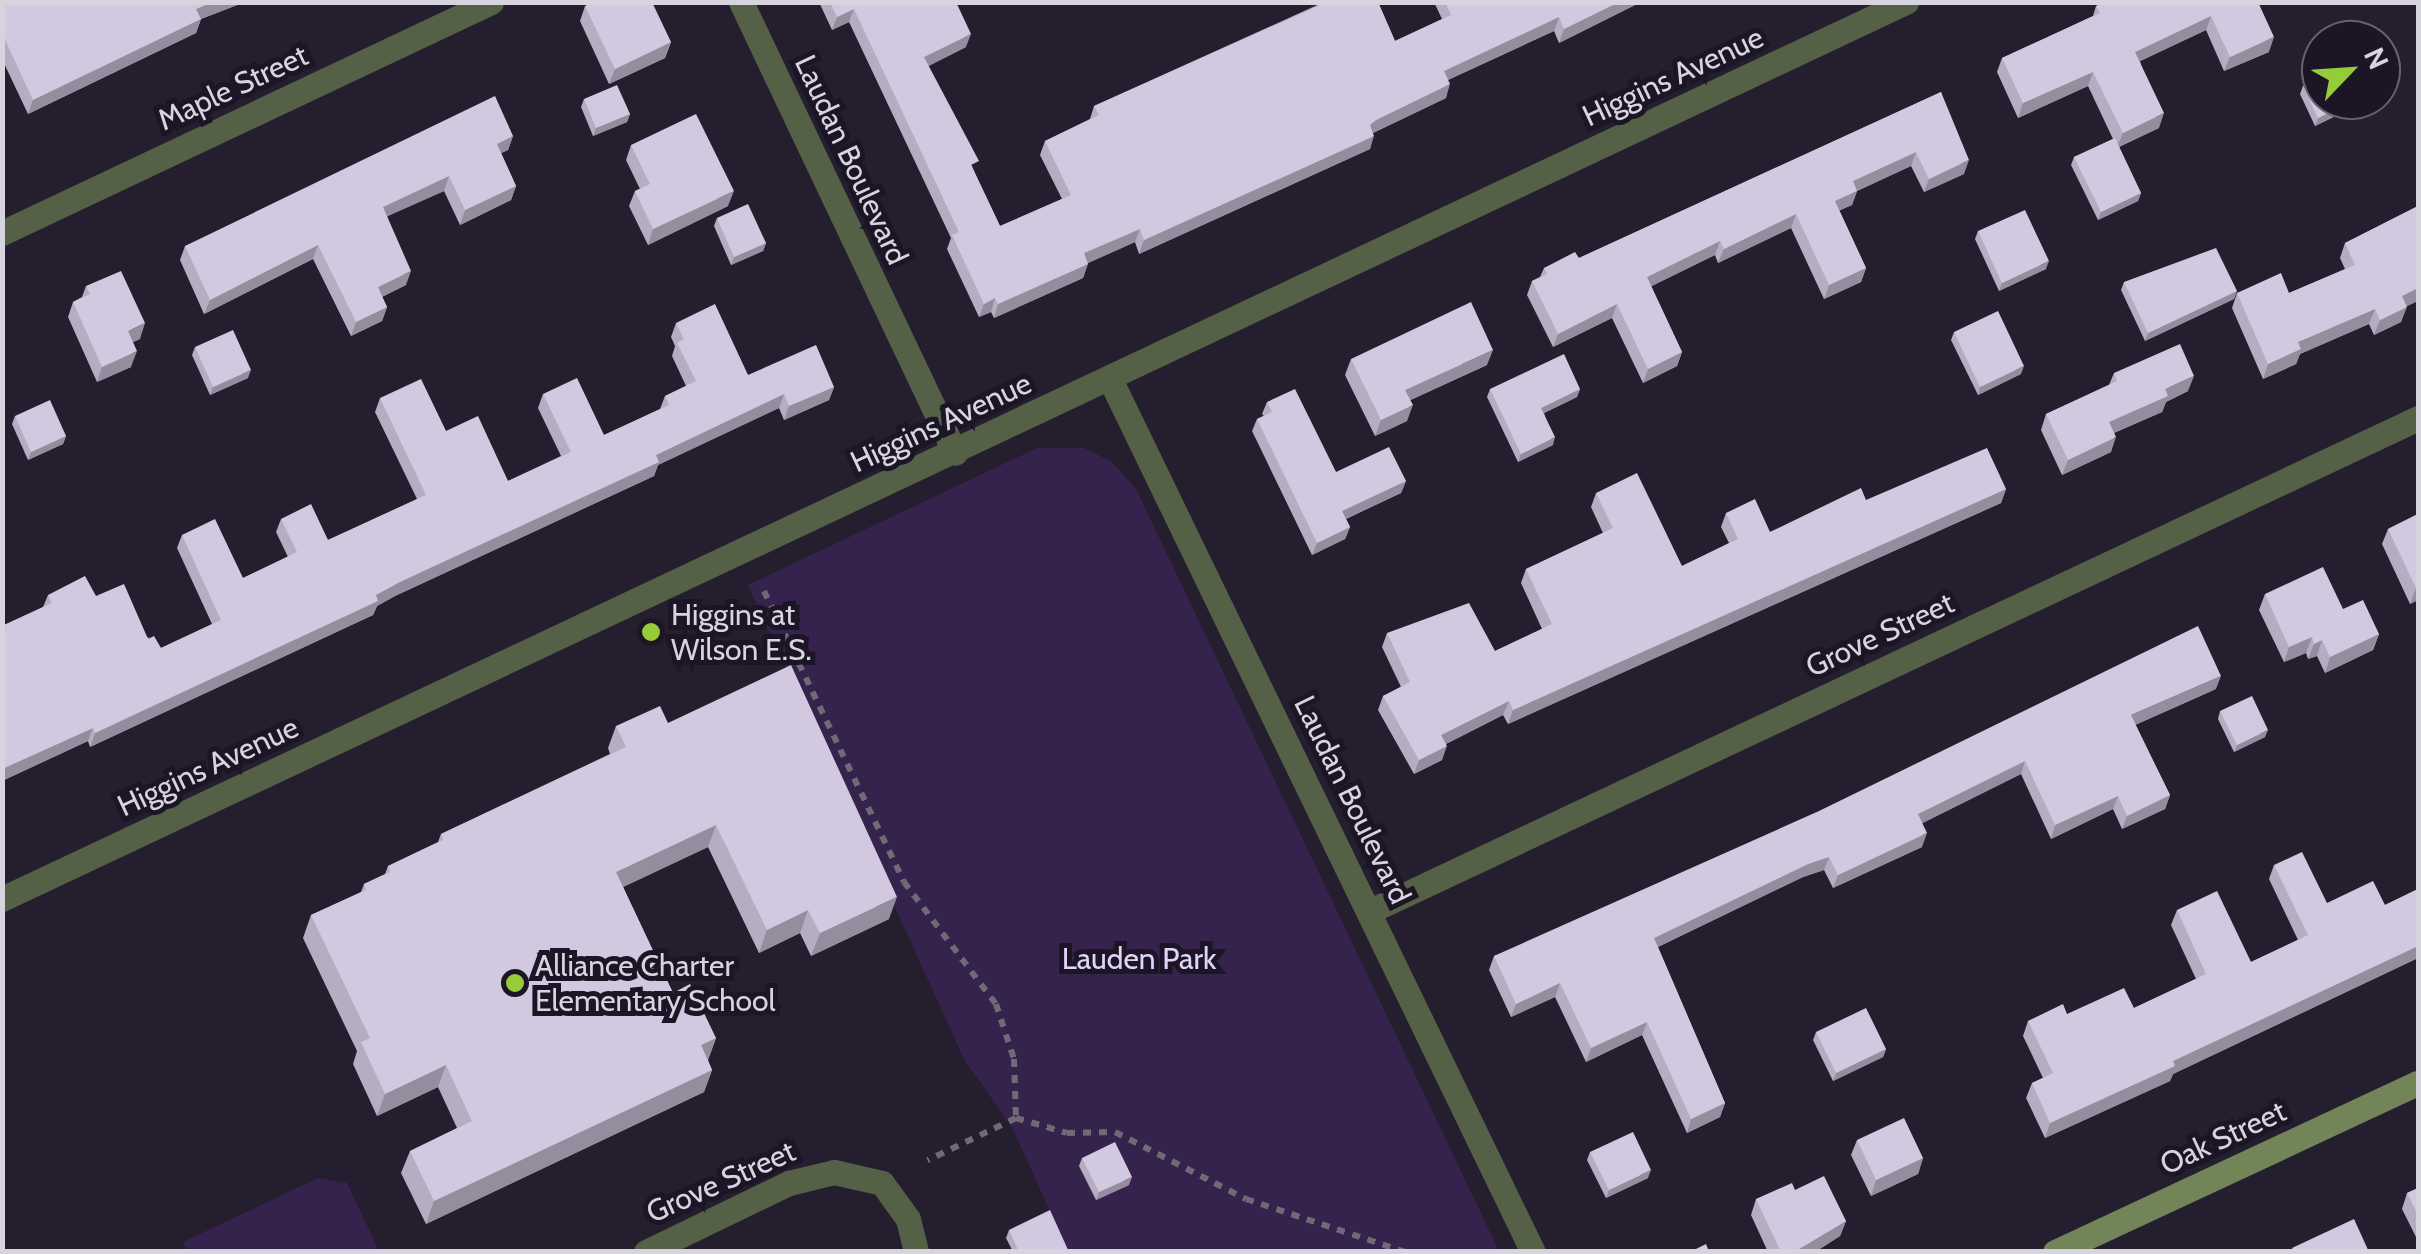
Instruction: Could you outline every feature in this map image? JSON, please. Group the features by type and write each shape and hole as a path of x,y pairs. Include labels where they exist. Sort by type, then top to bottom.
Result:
{"street":[{"name":"Maple Street","path":"2,233 491,2"},
{"name":"Laudan Boulevard","path":"741,2 955,453"},
{"name":"Higgins Avenue","path":"2,899 1906,2"},
{"name":"Laudan Boulevard","path":"1110,380 1533,1252"},
{"name":"Grove Street","path":"1370,911 2418,418"},
{"name":"Oak Street","path":"2055,1252 2418,1083"},
{"name":"Grove Street","path":"646,1252 814,1174 834,1172 882,1183 908,1219 916,1252"}],"path":[{"path":"764,590 904,882 996,1004 1014,1059 1016,1118"},
{"path":"928,1160 1016,1118 1067,1133 1115,1132 1246,1199 1405,1252"}],"green space":[{"name":"Lauden Park","path":"1037,448 1084,448 1112,462 1136,489 1499,1251 1068,1251 1012,1127 965,1061 748,585"},
{"path":"318,1178 347,1183 379,1251 188,1251 183,1242"}],"building":[{"path":"2,2 213,2 196,9 201,19 33,100 2,33"},
{"path":"593,2 652,2 671,42 615,69 585,6"},
{"path":"830,2 956,2 971,34 924,57 979,161 971,165 1000,226 1071,195 1045,141 1099,115 1094,106 1327,2 1378,2 1395,41 1451,15 1445,2 1619,2 1564,29 1559,17 1444,71 1450,84 1376,120 1370,125 1374,136 1144,240 1140,229 1084,253 1088,264 998,304 995,298 984,304 952,235 959,232 854,9 837,17"},
{"path":"2104,2 2258,2 2274,37 2230,57 2211,16 2135,52 2164,113 2123,133 2093,72 2023,103 2002,58 2100,13 2096,6"},
{"path":"617,85 630,114 596,128 584,99"},
{"path":"1941,92 1969,160 1929,179 1916,152 1853,181 1857,191 1835,201 1866,268 1829,285 1796,214 1724,249 1720,241 1647,277 1682,352 1648,369 1617,304 1558,334 1532,281 1547,274 1544,268 1575,252 1579,258"},
{"path":"495,96 513,136 497,144 516,186 465,210 449,176 383,207 411,271 378,287 387,307 356,322 318,245 210,300 185,246"},
{"path":"696,114 734,191 653,229 635,191 650,184 631,145"},
{"path":"2115,138 2141,193 2101,212 2074,157"},
{"path":"748,204 766,243 734,257 717,218"},
{"path":"2418,206 2418,288 2402,296 2407,307 2380,320 2375,309 2298,342 2301,349 2268,364 2237,293 2281,273 2289,293 2355,265 2345,243"},
{"path":"2025,210 2049,261 2002,283 1978,231"},
{"path":"2216,248 2237,291 2148,333 2124,282"},
{"path":"121,271 145,323 128,331 137,351 102,367 73,302 90,294 86,286"},
{"path":"1471,302 1493,350 1405,390 1413,405 1381,420 1351,359"},
{"path":"715,304 748,375 816,345 834,387 789,406 784,394 656,455 659,462 400,582 376,595 378,601 95,733 93,728 2,769 2,626 52,603 48,595 85,576 96,596 124,584 148,639 154,636 161,648 221,620 182,535 215,519 243,578 297,552 281,519 311,504 328,540 426,495 380,398 421,379 446,431 478,416 508,481 571,452 543,394 577,378 604,435 669,405 665,396 696,381 677,343 684,339 676,323"},
{"path":"1998,311 2024,366 1980,387 1954,332"},
{"path":"233,330 251,370 213,387 195,347"},
{"path":"2180,344 2194,376 2165,389 2168,396 2109,422 2116,437 2068,460 2046,414 2117,381 2114,373"},
{"path":"1564,354 1580,389 1541,408 1555,437 1521,454 1490,389"},
{"path":"1295,389 1336,472 1389,447 1406,481 1342,511 1350,527 1317,543 1257,419 1272,412 1267,402"},
{"path":"50,400 66,436 31,452 15,416"},
{"path":"1987,448 2006,489 1513,710 1509,701 1441,735 1447,746 1419,760 1383,696 1410,682 1387,633 1469,603 1495,651 1552,624 1526,569 1613,528 1596,493 1637,473 1682,566 1738,539 1726,513 1755,499 1770,532 1861,488 1866,500"},
{"path":"2418,514 2418,587 2416,588 2388,529"},
{"path":"2323,567 2343,609 2363,600 2379,634 2330,657 2322,640 2314,644 2312,637 2289,647 2265,594"},
{"path":"2198,626 2221,676 2131,715 2170,795 2127,816 2118,796 2055,825 2025,761 1918,814 1927,833 1838,875 1829,857 1808,864 1654,938 1725,1103 1691,1119 1647,1022 1591,1048 1560,983 1516,1004 1494,956 1819,811"},
{"path":"791,665 897,897 820,933 808,910 767,930 716,825 616,872 673,993 690,984 716,1038 701,1045 712,1070 434,1201 410,1151 472,1121 446,1065 385,1094 361,1042 370,1038 311,915 366,890 364,884 390,872 388,866 443,840 441,834 626,747 616,726 660,706 668,723"},
{"path":"2252,696 2268,730 2237,745 2220,711"},
{"path":"2302,852 2327,903 2373,881 2385,905 2418,889 2418,946 2050,1123 2032,1083 2053,1073 2028,1021 2063,1004 2067,1014 2124,988 2134,1008 2206,974 2177,910 2217,891 2251,962 2308,935 2274,865"},
{"path":"1866,1008 1886,1049 1836,1073 1816,1032"},
{"path":"1904,1118 1923,1158 1876,1180 1857,1140"},
{"path":"1633,1132 1651,1170 1609,1190 1590,1152"},
{"path":"1115,1142 1132,1177 1099,1192 1082,1158"},
{"path":"1824,1176 1846,1221 1794,1252 1781,1252 1756,1199 1792,1183 1795,1190"},
{"path":"2418,1188 2418,1215 2407,1193"},
{"path":"1050,1210 1069,1252 1019,1252 1009,1230"},
{"path":"2354,1219 2369,1252 2294,1252 2292,1248"},
{"path":"1706,1244 1709,1252 1690,1252"}],"place":[{"name":"Higgins at Wilson E.S.","path":"651,632"},
{"name":"Alliance Charter Elementary School","path":"515,983"}]}
